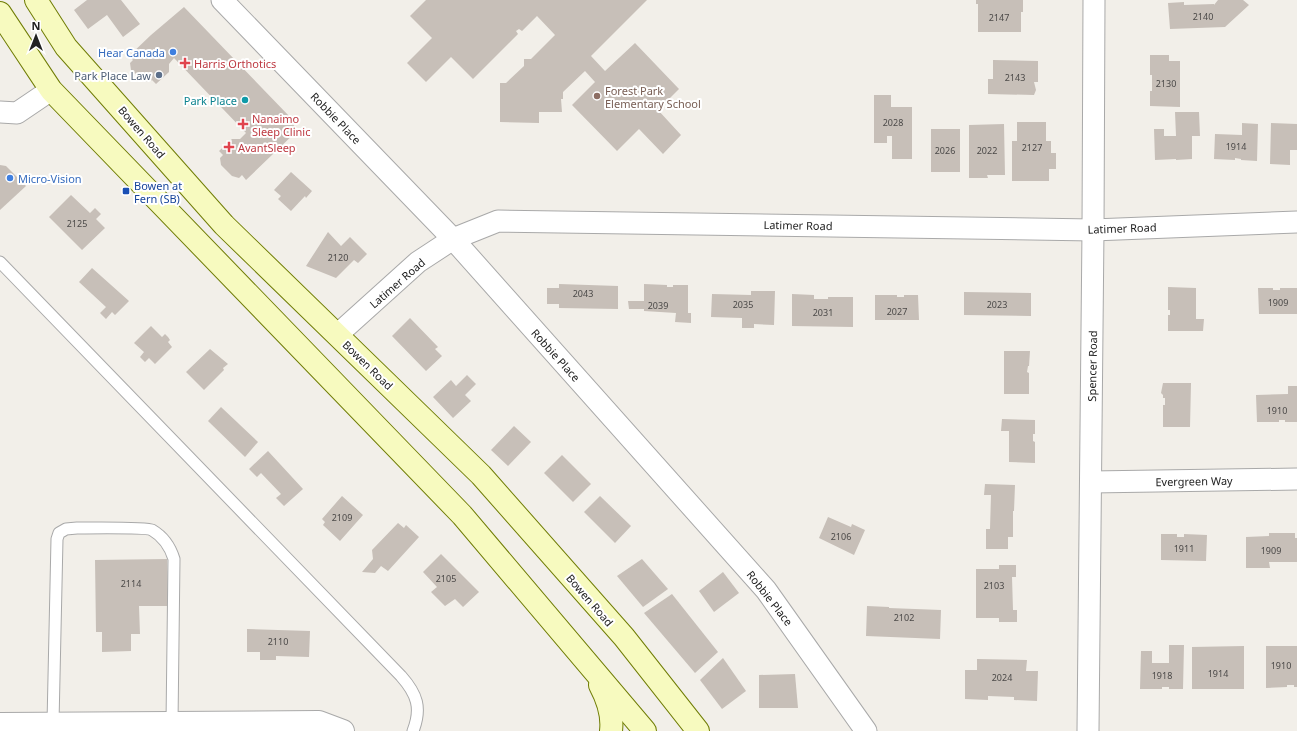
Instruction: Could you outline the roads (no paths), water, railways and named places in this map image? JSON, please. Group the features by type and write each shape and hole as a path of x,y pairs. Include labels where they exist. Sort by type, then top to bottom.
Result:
{"main road":[{"name":"Bowen Road","path":"36,0 66,46 224,225 481,475 624,637 698,731"},
{"path":"0,13 51,90 462,515 645,731"},
{"path":"590,666 608,699 612,723 611,731"}],"street":[{"name":"Robbie Place","path":"222,0 453,239 766,590 866,731"},
{"name":"Spencer Road","path":"1088,731 1094,0"},
{"path":"0,112 17,113 51,90"},
{"name":"Latimer Road","path":"337,335 418,262 453,239 498,221 1093,230 1297,222"},
{"name":"Evergreen Way","path":"1091,482 1297,479"},
{"path":"0,724 319,722 343,731"}],"lane":[{"path":"0,262 401,676 411,688 418,707 413,731"},
{"path":"53,723 56,539 59,533 66,529 77,528 150,529 164,539 171,549 174,559 172,723"}],"place":[{"name":"Hear Canada","path":"173,52"},
{"name":"Harris Orthotics","path":"185,63"},
{"name":"Park Place Law","path":"159,75"},
{"name":"Forest Park Elementary School","path":"597,96"},
{"name":"Park Place","path":"245,100"},
{"name":"Nanaimo Sleep Clinic","path":"243,124"},
{"name":"AvantSleep","path":"229,147"},
{"name":"Micro-Vision","path":"10,178"},
{"name":"Bowen at Fern (SB)","path":"126,191"}]}
